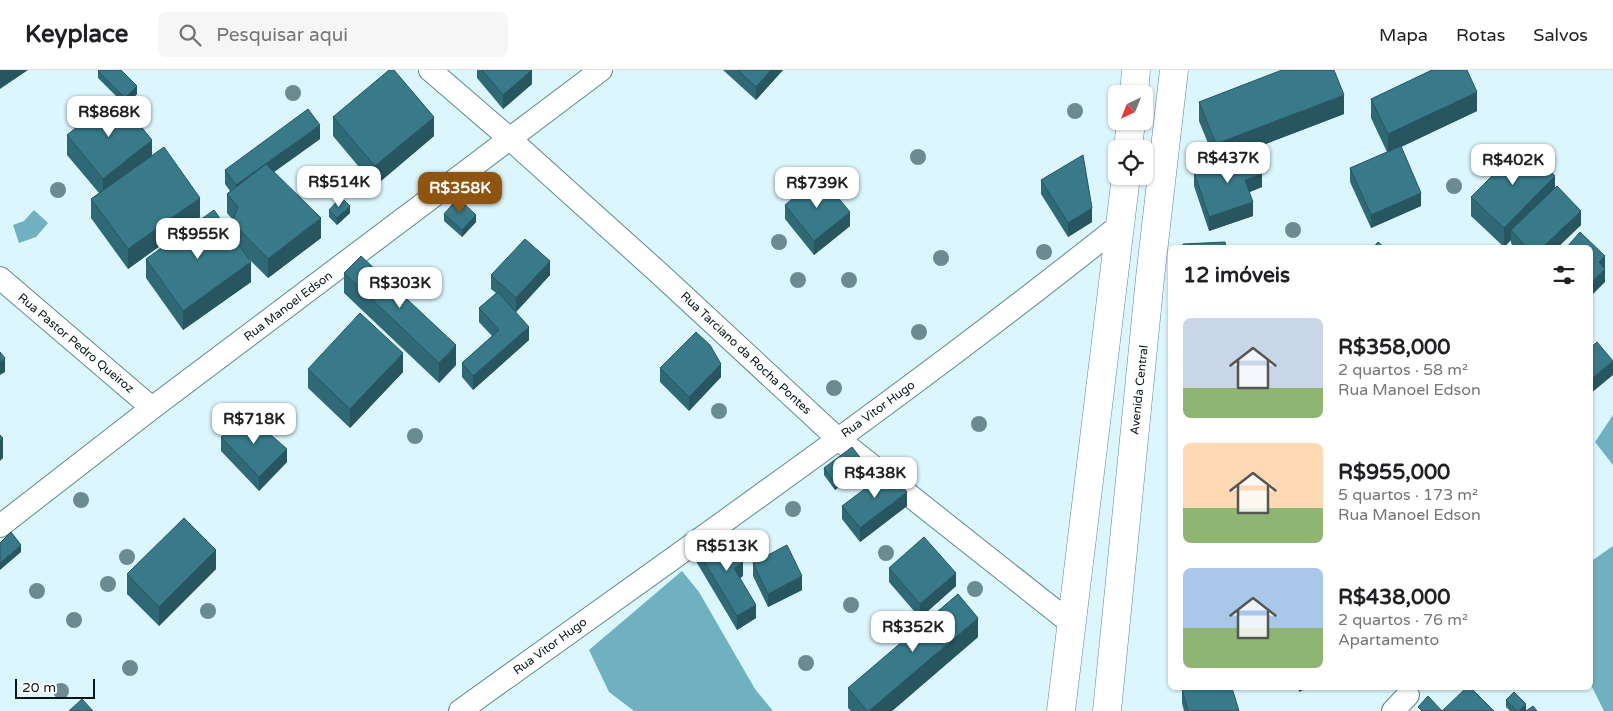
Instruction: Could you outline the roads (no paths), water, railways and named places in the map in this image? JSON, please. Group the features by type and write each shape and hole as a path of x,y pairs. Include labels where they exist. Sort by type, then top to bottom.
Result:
{"main road":[{"path":"1135,85 1136,70"},
{"name":"Avenida Central","path":"1106,711 1150,278 1174,70"},
{"path":"1061,711 1125,185"}],"street":[{"name":"Rua Tarciano da Rocha Pontes","path":"430,70 660,274 837,438 1072,624"},
{"name":"Rua Manoel Edson","path":"0,526 152,408 601,70"},
{"name":"Rua Vitor Hugo","path":"460,711 1032,295 1121,224"},
{"name":"Rua Pastor Pedro Queiroz","path":"0,278 152,408"}],"water":[{"path":"34,210 48,223 36,237 19,243 13,225 24,221"},
{"path":"1613,415 1613,465 1595,442"},
{"path":"1613,546 1613,711 1604,711 1593,689 1593,560"},
{"path":"682,571 699,592 755,689 773,711 634,711 609,692 589,650"}]}
